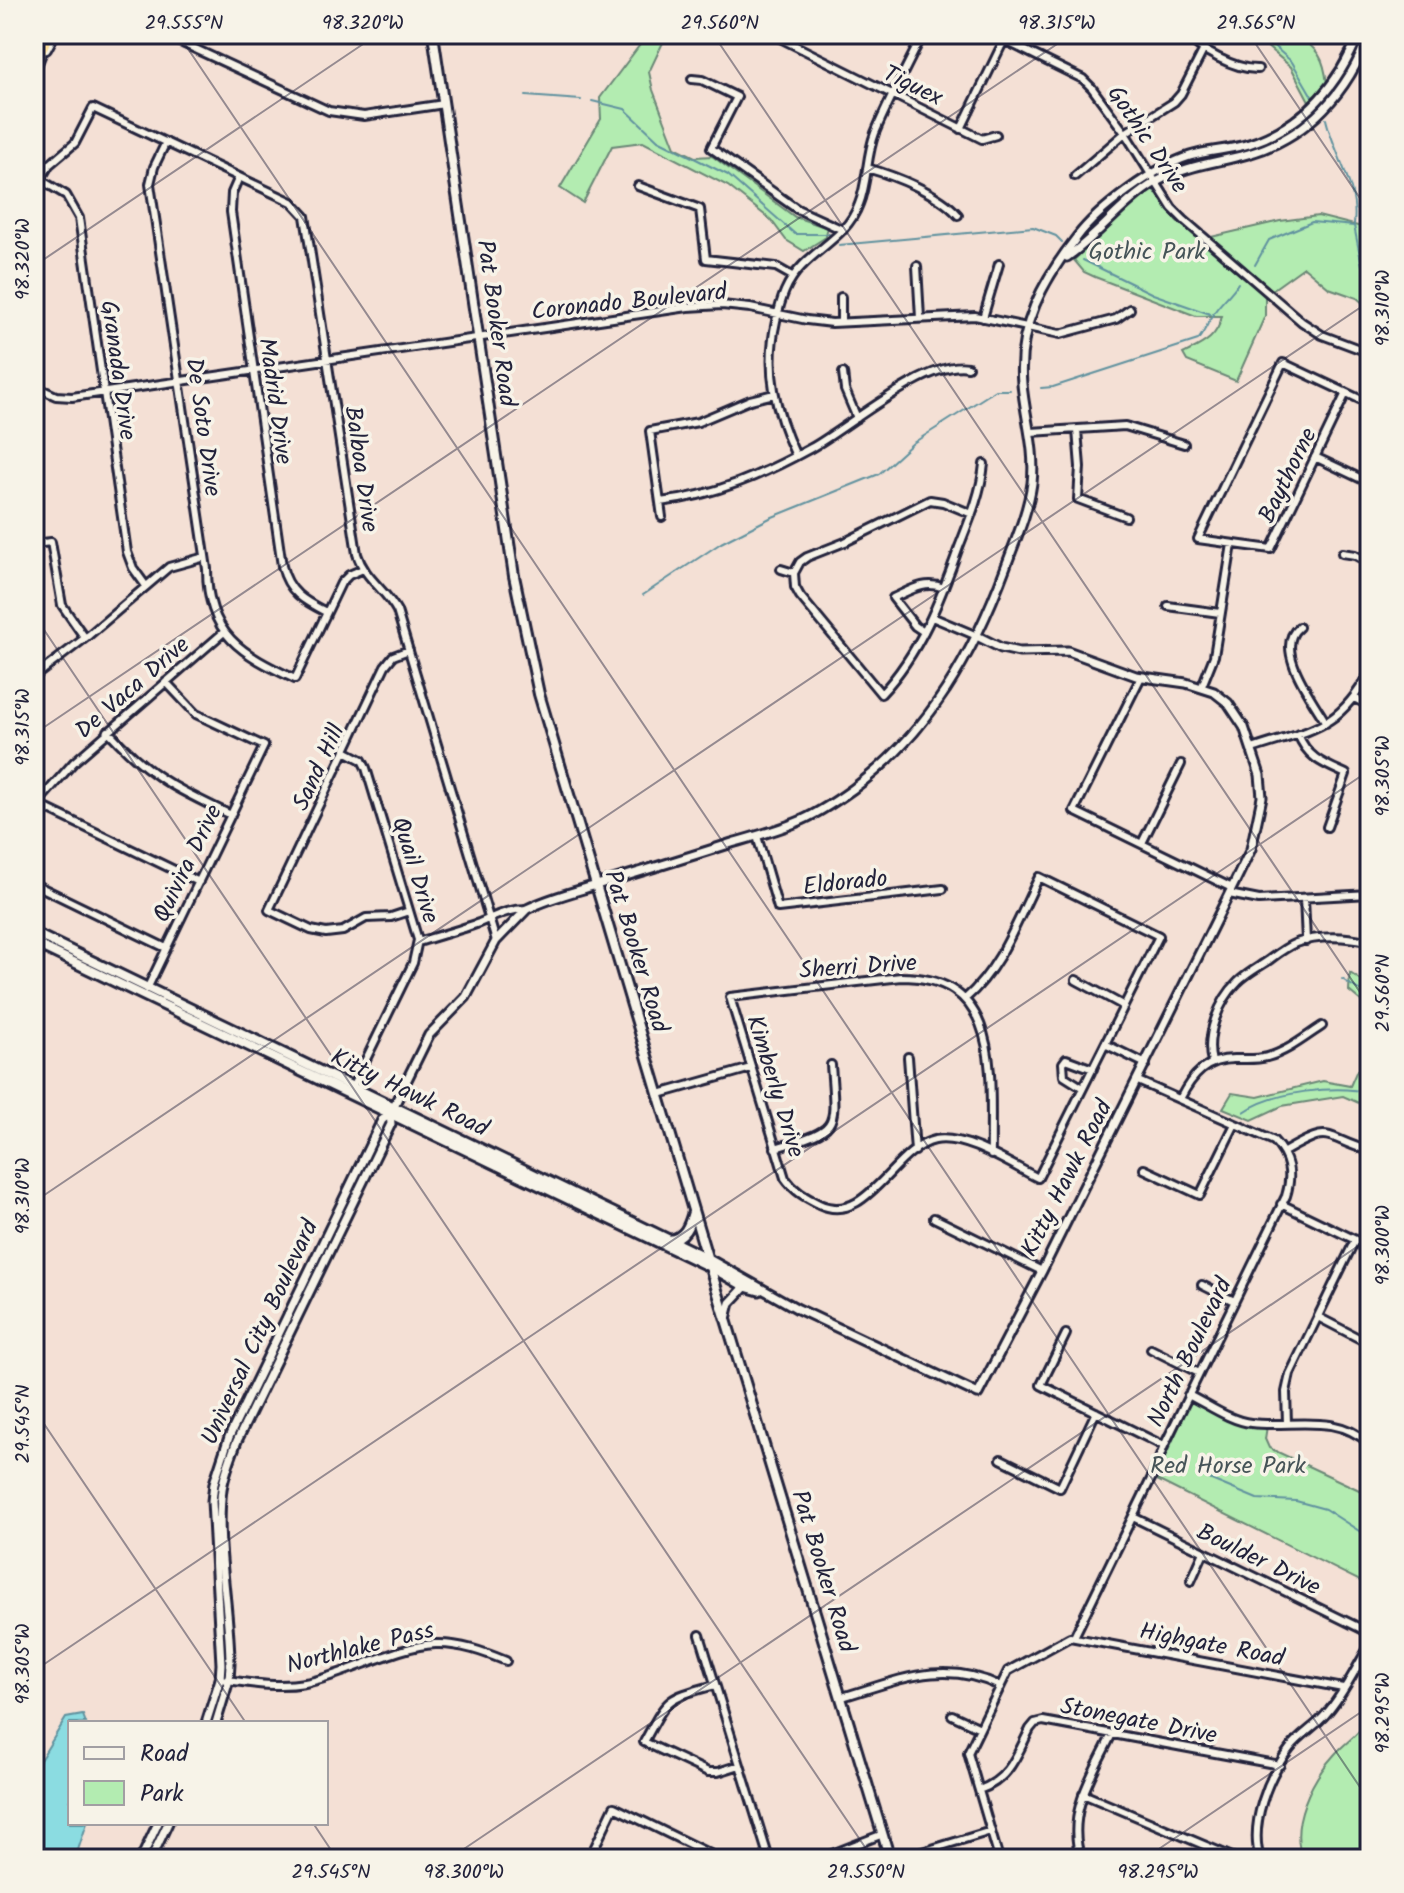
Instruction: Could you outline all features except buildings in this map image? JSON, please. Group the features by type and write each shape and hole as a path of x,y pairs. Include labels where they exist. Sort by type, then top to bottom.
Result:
{"highway":[{"path":"34,42 38,34"},
{"path":"34,69 47,34"}],"main road":[{"path":"34,69 54,34"},
{"name":"Pat Booker Road","path":"433,34 514,576 531,657 556,753 708,1263 890,1859"},
{"name":"Kitty Hawk Road","path":"34,933 146,992 708,1263"},
{"name":"Kitty Hawk Road","path":"34,943 146,992"},
{"path":"669,1240 684,1234 693,1211"},
{"name":"Kitty Hawk Road","path":"613,1217 669,1240 708,1263"}],"street":[{"path":"163,34 329,111 364,116 444,104"},
{"name":"Tiguex","path":"772,34 982,139 996,135"},
{"path":"796,456 784,430 774,394 770,356 785,289 792,276 843,230 859,204 874,136 922,34"},
{"path":"1186,34 1204,49 1245,70 1258,69"},
{"name":"Universal City Boulevard","path":"328,1242 353,1179 382,1120 392,1110 422,1046 434,1028 466,997 496,941 527,909 757,836 814,814 858,785 900,750 947,692 977,636 1028,505 1034,460 1022,383 1026,326 1039,293 1078,235 1150,174 1190,156 1247,144 1295,121 1308,111 1333,84 1359,34"},
{"name":"Universal City Boulevard","path":"1062,260 1086,244 1128,203 1155,183 1193,165 1250,154 1301,129 1341,89 1369,34"},
{"path":"961,129 1005,37"},
{"name":"Gothic Drive","path":"1005,37 1083,79 1125,133 1172,208 1184,220 1302,322 1322,335 1370,353"},
{"path":"1075,176 1125,133 1164,109 1181,94 1204,49"},
{"path":"692,79 702,80 737,97 711,148 797,209 843,230"},
{"name":"Balboa Drive","path":"37,177 75,143 93,108 292,202 305,216 357,554 363,569 394,605 496,941"},
{"name":"De Soto Drive","path":"166,142 150,184 211,606 224,632 248,655 295,679 326,612"},
{"path":"867,168 892,176 947,204 958,215"},
{"path":"34,191 37,177"},
{"name":"Granada Drive","path":"37,177 66,195 79,218 127,552 133,568 146,586"},
{"name":"Madrid Drive","path":"239,177 232,193 231,212 284,572 300,598 326,612"},
{"path":"638,186 700,209 706,259 776,267 792,276"},
{"path":"983,318 999,264"},
{"path":"917,266 920,318"},
{"path":"841,297 841,322"},
{"name":"Coronado Boulevard","path":"34,386 62,397 104,393 688,307 722,305 807,320 841,322 983,318 1044,332 1068,333 1116,319 1130,309"},
{"name":"Baythorne","path":"1283,363 1346,393 1271,549 1198,539 1283,363"},
{"path":"660,502 695,497 729,487 796,456 940,368 952,365 968,367"},
{"path":"843,373 845,390 857,418"},
{"path":"1346,393 1370,404"},
{"path":"662,517 650,431 698,422 774,394"},
{"path":"1031,432 1125,426 1184,444"},
{"path":"1077,430 1080,467 1078,499 1126,517"},
{"path":"1315,457 1370,483"},
{"path":"972,514 930,500 866,533 807,557 794,573 795,587 800,596 881,694 902,670 932,617 944,588 972,514 979,495 984,464"},
{"path":"34,544 51,542 62,605 85,638"},
{"path":"932,617 1001,648 1019,652 1068,651 1141,677 1202,686 1214,656 1232,544"},
{"path":"1342,553 1355,555 1370,563"},
{"path":"34,677 173,565 205,557"},
{"path":"326,612 341,583 349,575 363,569"},
{"path":"781,569 794,573"},
{"path":"924,632 915,626 893,598 924,584 944,588"},
{"path":"1168,606 1220,613"},
{"path":"1299,627 1290,638 1290,659 1326,723"},
{"name":"De Vaca Drive","path":"35,806 74,762 224,632"},
{"name":"Sand Hill","path":"409,650 393,656 385,666 269,910 311,930 335,933 366,918 391,917 409,911"},
{"path":"1252,749 1326,723 1340,714 1370,672"},
{"path":"1141,677 1074,811 1231,891 1259,900 1370,894"},
{"name":"Quivira Drive","path":"146,992 264,746 196,714 166,682"},
{"name":"Kitty Hawk Road","path":"708,1263 978,1394 1138,1081 1251,849 1262,797 1260,775 1244,727 1235,711 1221,697 1202,686"},
{"path":"1354,698 1370,706"},
{"path":"108,731 150,773 231,815"},
{"path":"1298,734 1313,758 1346,774 1327,827"},
{"name":"Quail Drive","path":"345,751 362,760 366,768 418,942 413,963 351,1090"},
{"path":"1142,843 1181,764"},
{"path":"35,806 199,882"},
{"name":"Eldorado","path":"757,836 778,908 943,889"},
{"path":"303,840 311,844"},
{"path":"991,1155 988,1046 981,1022 965,999 980,986 995,965 1039,877 1159,936 1093,1069 1083,1088 1064,1076 1063,1063 1071,1059 1093,1069"},
{"path":"34,884 166,948"},
{"path":"1304,898 1306,941"},
{"path":"418,942 513,909 527,909"},
{"path":"1212,1062 1211,1034 1234,986 1286,948 1306,941 1353,938 1370,942"},
{"name":"Sherri Drive","path":"730,997 918,977 942,983 965,999"},
{"path":"1076,980 1124,1006"},
{"name":"Kimberly Drive","path":"730,997 785,1178 795,1190 830,1209 839,1210 853,1205 915,1151 933,1141 959,1140 1038,1178 1083,1088"},
{"path":"1180,1099 1194,1075 1212,1062 1267,1057 1322,1026"},
{"path":"1105,1044 1146,1064"},
{"path":"908,1057 915,1151"},
{"path":"775,1148 818,1135 827,1128 834,1111 831,1065"},
{"path":"659,1094 751,1068"},
{"path":"1138,1081 1274,1141 1284,1152 1318,1134 1328,1134 1370,1151"},
{"name":"Universal City Boulevard","path":"216,1721 224,1680 216,1523 238,1428 328,1242 391,1124 392,1110"},
{"path":"1144,1169 1200,1195 1235,1124"},
{"name":"North Boulevard","path":"1074,1637 1281,1204 1290,1177 1284,1152"},
{"path":"353,1179 362,1183"},
{"path":"1281,1204 1370,1247"},
{"path":"934,1218 1042,1271"},
{"path":"1287,1423 1287,1383 1355,1240"},
{"name":"Kitty Hawk Road","path":"708,1263 745,1287 765,1292"},
{"path":"1202,1285 1234,1301"},
{"path":"726,1319 730,1303 745,1287"},
{"path":"1318,1317 1370,1344"},
{"path":"1066,1334 1041,1385 1164,1446"},
{"path":"1151,1349 1199,1373"},
{"path":"1188,1395 1249,1423 1337,1425 1355,1432 1370,1444"},
{"path":"1001,1459 1060,1488 1096,1412"},
{"name":"Boulder Drive","path":"1133,1517 1370,1633"},
{"path":"1191,1581 1204,1552"},
{"path":"700,1635 769,1859"},
{"path":"999,1859 968,1753 1008,1671 1074,1637"},
{"name":"Highgate Road","path":"1074,1637 1343,1688"},
{"name":"Northlake Pass","path":"224,1680 276,1686 307,1682 437,1644 463,1647 506,1661"},
{"path":"1260,1859 1257,1820 1280,1765 1295,1743 1327,1713 1370,1645"},
{"path":"842,1697 939,1672 964,1674 1000,1686"},
{"name":"Universal City Boulevard","path":"207,1721 224,1680"},
{"path":"715,1685 670,1699 644,1742 708,1772 740,1765"},
{"path":"952,1715 980,1728"},
{"name":"Stonegate Drive","path":"979,1790 995,1783 1008,1772 1035,1723 1043,1721 1280,1765"},
{"path":"1081,1859 1075,1834 1078,1808 1112,1734"},
{"path":"1083,1794 1237,1859"},
{"path":"589,1859 614,1807 720,1859"},
{"path":"141,1859 157,1825"},
{"path":"151,1859 167,1825"},
{"path":"899,1859 991,1831"},
{"path":"819,1859 883,1834"}],"green space":[{"path":"648,34 667,34 649,72 675,147 695,157 712,156 795,217 825,227 826,237 804,251 786,240 771,220 728,186 643,142 612,146 583,203 560,188 601,119 600,98"},
{"path":"1252,34 1297,34 1319,55 1327,84 1309,101 1291,67"},
{"name":"Gothic Park","path":"1151,189 1176,220 1265,296 1265,316 1236,381 1187,361 1183,354 1212,335 1222,316 1196,316 1084,272 1074,260"},
{"path":"1318,216 1370,229 1370,309 1357,298 1329,288 1304,267 1272,290 1211,237 1280,221"},
{"path":"1350,973 1370,986 1370,1071 1363,1055 1368,1007 1349,991"},
{"path":"1357,1070 1370,1072 1370,1108 1343,1096 1282,1106 1252,1120 1223,1108 1232,1093 1258,1097 1323,1081 1350,1086"},
{"name":"Red Horse Park","path":"1193,1401 1232,1420 1267,1426 1265,1439 1269,1448 1370,1495 1370,1586 1155,1479 1183,1418 1178,1415"},
{"path":"1370,1717 1370,1859 1303,1859 1298,1832 1300,1817 1311,1789 1326,1764"}],"water":[{"path":"83,1715 85,1721 68,1721 68,1825 86,1825 75,1859 34,1859 34,1770 66,1718"}],"waterway":[{"path":"1260,34 1292,62 1313,98"},
{"path":"526,96 581,100"},
{"path":"592,101 625,109 658,140 728,175 795,234 829,234"},
{"path":"1326,119 1353,197 1354,224"},
{"path":"1255,265 1269,240 1312,222 1354,226 1362,265 1370,272"},
{"path":"839,245 1033,227 1056,236 1062,242"},
{"path":"1083,260 1153,294 1210,314"},
{"path":"1041,388 1053,387 1198,340 1238,283"},
{"path":"643,595 721,543 770,518 879,474 913,443 996,390 1010,390"},
{"path":"1342,979 1370,1001"},
{"path":"1244,1112 1271,1099 1305,1092 1340,1089 1370,1093"},
{"path":"1199,1471 1204,1474"},
{"path":"1209,1479 1257,1499 1296,1501 1325,1509 1370,1538"}]}
